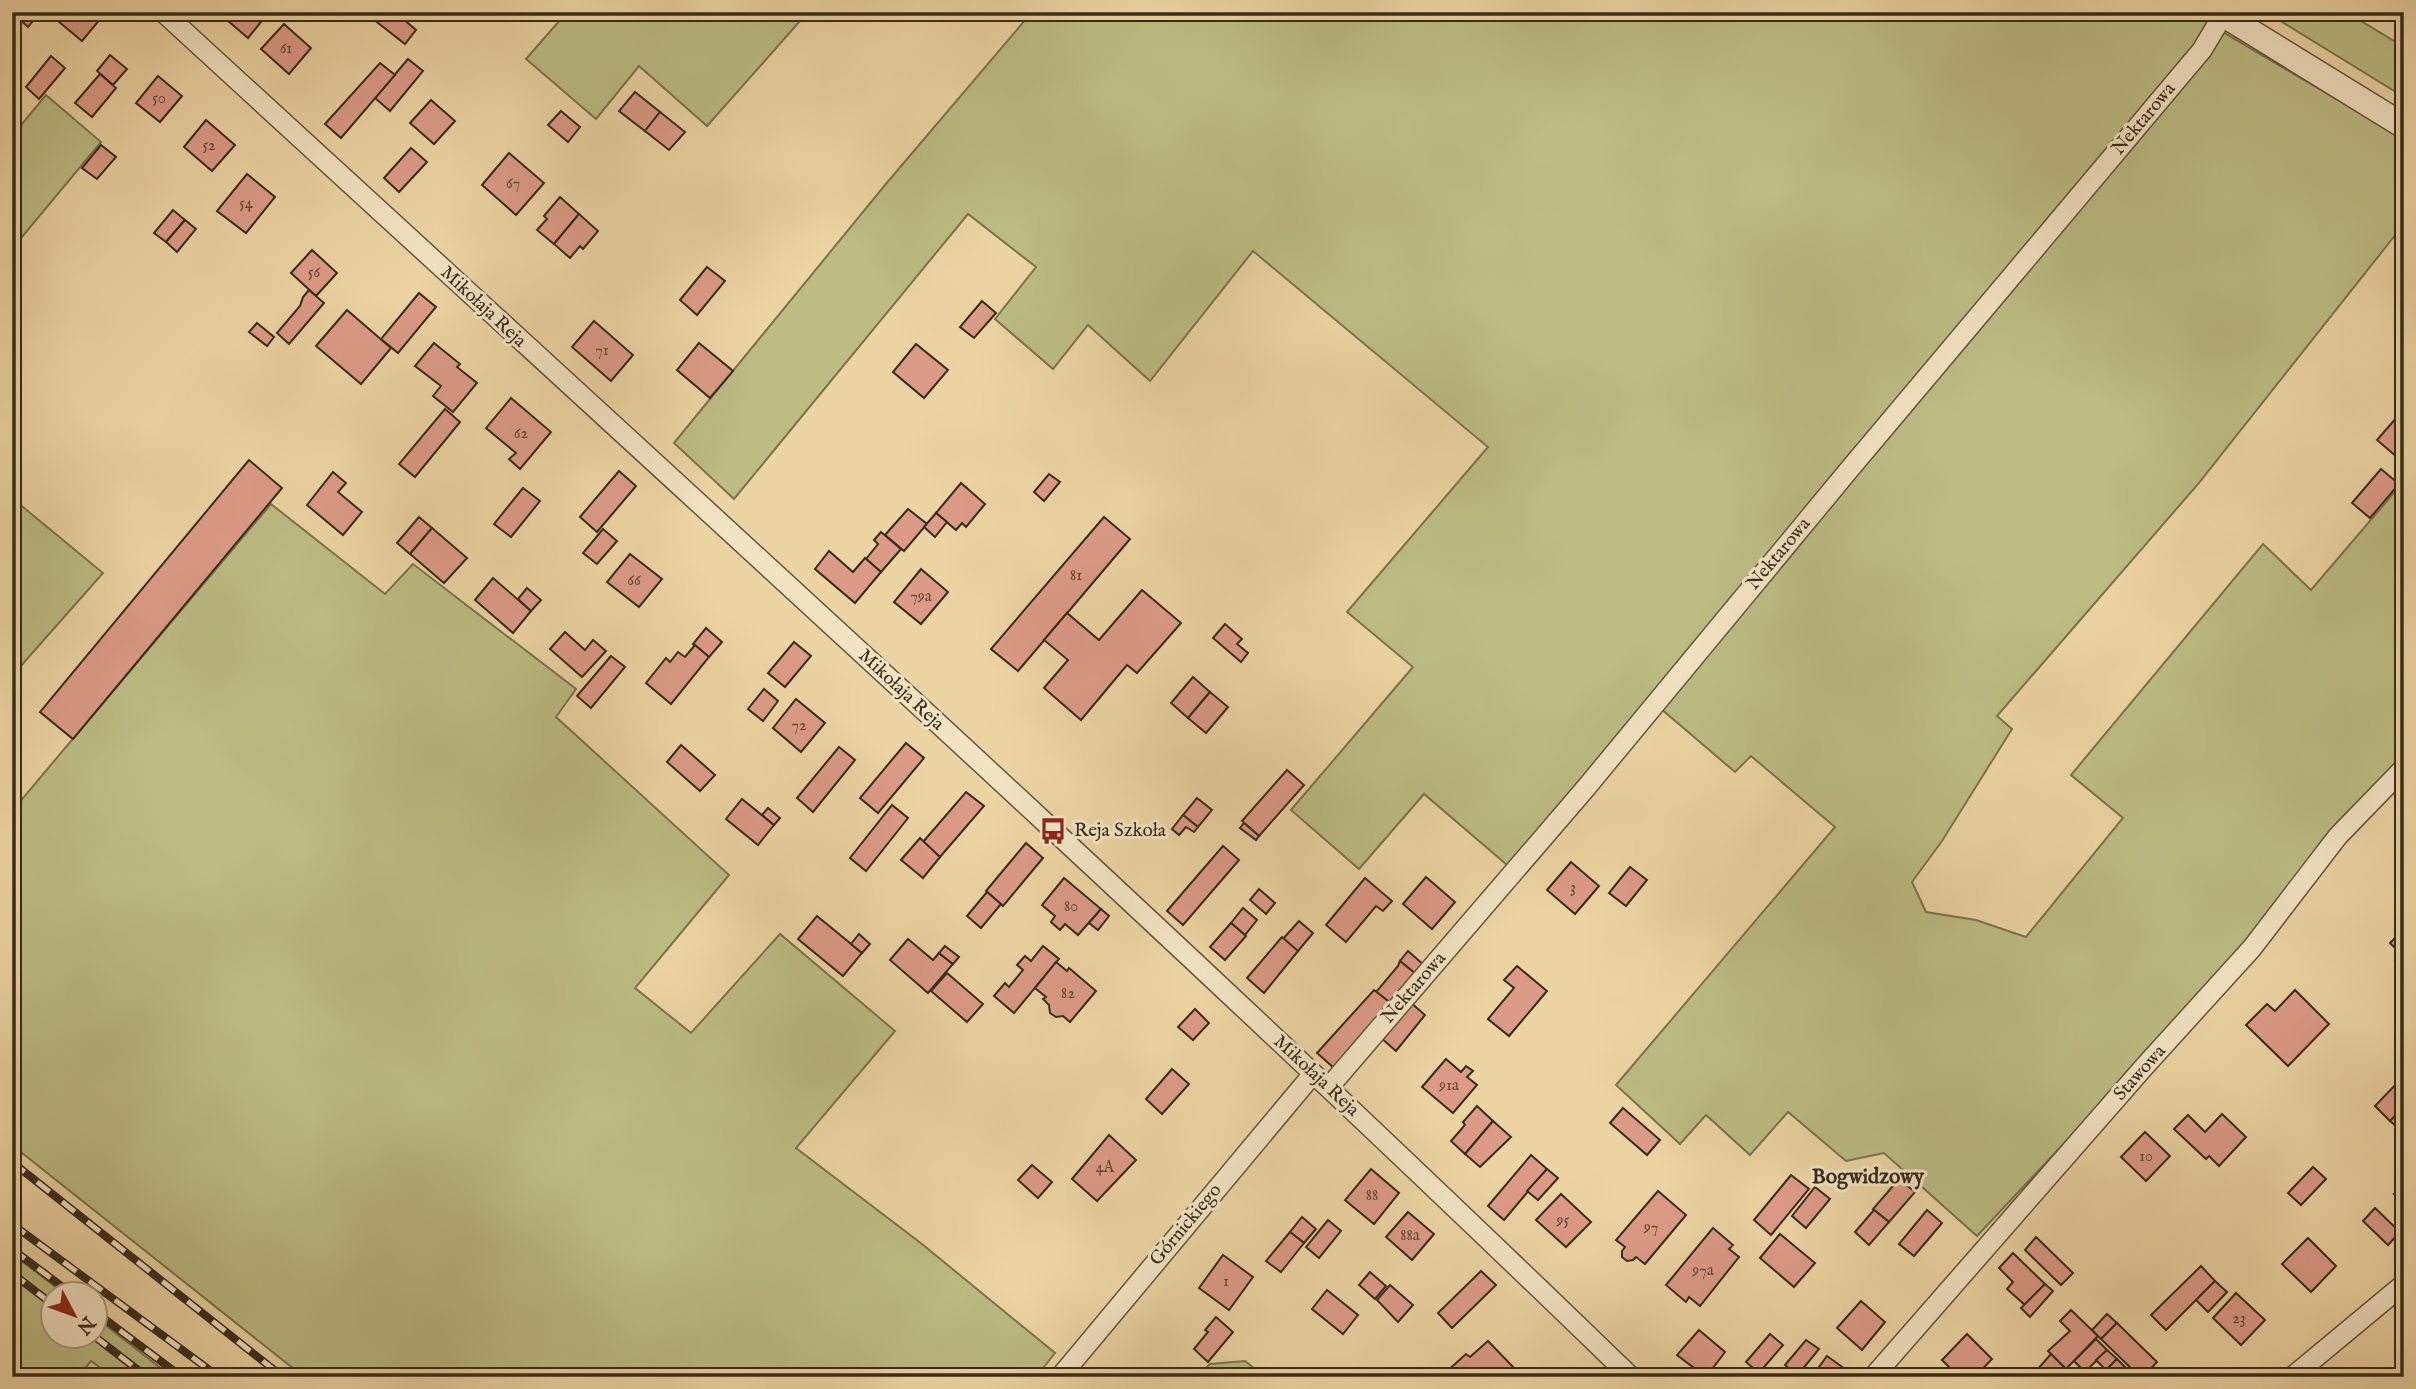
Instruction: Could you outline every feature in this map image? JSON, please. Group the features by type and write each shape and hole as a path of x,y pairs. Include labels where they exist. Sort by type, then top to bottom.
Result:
{"street":[{"name":"Mikołaja Reja","path":"163,12 1329,1087 1631,1377"},
{"path":"2221,14 2404,126"},
{"name":"Nektarowa","path":"1329,1087 1585,789 2193,61 2221,14"},
{"name":"Stawowa","path":"1873,1377 2252,948 2338,836 2404,768"},
{"name":"Górnickiego","path":"1060,1377 1313,1074"},
{"path":"2292,1377 2404,1284"}],"green space":[{"path":"553,12 808,12 707,126 639,66 596,119 526,59 561,19"},
{"path":"1032,12 2189,12 2404,139 2404,224 2198,484 1997,716 2012,729 1942,841 1912,882 1926,912 1976,920 2026,937 2123,818 2071,775 2263,544 2311,590 2404,481 2404,758 2319,848 2264,930 1977,1236 1884,1153 1846,1161 1788,1112 1750,1155 1706,1115 1680,1144 1616,1085 1835,827 1751,756 1735,772 1660,708 1520,876 1424,794 1359,869 1291,810 1413,667 1347,612 1488,447 1253,251 1150,381 1088,325 1053,369 995,319 1036,267 968,214 734,499 674,443 885,185"},
{"path":"2266,12 2346,12 2404,47 2404,97"},
{"path":"46,95 101,142 12,249 12,136"},
{"path":"12,498 103,573 12,676"},
{"path":"271,504 385,594 413,564 576,689 556,717 729,875 635,988 691,1033 780,934 895,1031 796,1148 922,1244 1055,1353 1036,1377 304,1377 12,1145 12,811"},
{"path":"12,1254 46,1280 38,1280 38,1350 108,1350 108,1327 172,1377 112,1377 91,1361 78,1377 12,1377"},
{"path":"1245,1361 1265,1377 1197,1377 1210,1364"}],"building":[{"path":"12,12 40,12 28,27"},
{"path":"55,12 106,12 82,41 52,16"},
{"path":"224,12 269,12 248,38 221,15"},
{"path":"370,12 395,12 416,30 405,44 368,15"},
{"path":"284,24 311,48 289,74 261,49"},
{"path":"110,55 127,69 113,85 97,71"},
{"path":"51,56 65,68 39,99 26,87"},
{"path":"408,59 423,71 390,111 375,98"},
{"path":"380,63 395,75 341,138 325,124"},
{"path":"100,74 116,88 92,117 75,103"},
{"path":"158,76 182,96 160,122 136,103"},
{"path":"635,92 660,112 645,131 619,111"},
{"path":"431,100 455,121 434,144 410,123"},
{"path":"561,111 580,127 568,142 548,125"},
{"path":"660,112 685,132 669,150 645,131"},
{"path":"206,120 235,145 212,171 184,147"},
{"path":"101,145 116,157 97,179 82,168"},
{"path":"411,148 427,162 399,192 384,178"},
{"path":"509,153 544,183 516,215 482,185"},
{"path":"247,174 275,197 246,233 217,211"},
{"path":"560,197 579,214 554,244 537,230 547,219 544,216"},
{"path":"173,210 185,220 166,242 154,233"},
{"path":"579,214 598,231 583,249 580,246 570,258 554,244"},
{"path":"185,220 196,229 177,252 166,242"},
{"path":"312,250 337,273 316,296 291,273"},
{"path":"707,267 725,281 697,315 680,300"},
{"path":"309,290 324,303 289,344 277,333 300,306"},
{"path":"419,293 436,307 398,353 381,339"},
{"path":"982,301 996,313 974,338 960,327"},
{"path":"347,310 391,348 361,384 316,346"},
{"path":"594,321 633,355 611,381 572,347"},
{"path":"257,323 274,337 267,346 249,332"},
{"path":"434,343 460,364 457,367 477,383 453,412 433,396 441,386 415,366"},
{"path":"699,343 733,371 710,398 677,370"},
{"path":"916,344 948,370 924,398 893,372"},
{"path":"511,398 551,432 520,469 509,459 516,453 486,428"},
{"path":"445,409 460,422 415,477 399,464"},
{"path":"2404,409 2404,463 2377,440"},
{"path":"249,460 282,488 73,739 40,712"},
{"path":"2381,469 2399,484 2370,518 2352,503"},
{"path":"619,471 636,486 597,532 580,517"},
{"path":"333,472 346,483 338,492 362,512 343,535 307,505"},
{"path":"1049,474 1060,482 1044,501 1034,492"},
{"path":"961,483 985,504 966,527 962,523 956,530 936,513"},
{"path":"523,488 540,501 511,537 494,524"},
{"path":"908,509 927,524 904,551 885,535"},
{"path":"936,513 947,522 935,537 924,527"},
{"path":"419,517 432,528 410,554 397,543"},
{"path":"1104,517 1130,539 1018,671 991,649"},
{"path":"432,528 467,558 444,583 410,554"},
{"path":"603,529 617,541 597,564 583,553"},
{"path":"881,532 901,549 881,572 866,559 878,544 874,540"},
{"path":"829,551 853,572 865,558 881,572 855,603 815,569"},
{"path":"630,554 662,579 639,607 607,582"},
{"path":"921,569 948,592 921,624 894,602"},
{"path":"493,578 531,611 513,633 475,600"},
{"path":"527,588 541,600 531,611 518,599"},
{"path":"1142,590 1181,623 1137,673 1127,665 1081,720 1044,688 1068,660 1044,640 1067,613 1099,640"},
{"path":"1225,624 1242,639 1237,644 1248,653 1241,662 1213,638"},
{"path":"706,628 722,642 709,657 693,644"},
{"path":"565,632 585,650 593,640 606,651 582,677 550,649"},
{"path":"794,642 811,656 785,687 768,673"},
{"path":"695,645 709,657 671,704 646,683 666,658 670,662 678,652 685,657"},
{"path":"611,656 625,667 591,708 577,696"},
{"path":"1193,677 1210,692 1188,718 1171,703"},
{"path":"764,689 778,701 763,721 748,709"},
{"path":"1210,692 1228,707 1206,733 1188,718"},
{"path":"796,699 825,723 801,752 773,728"},
{"path":"906,743 924,758 878,813 860,798"},
{"path":"681,745 715,775 700,791 667,762"},
{"path":"839,747 855,760 813,812 797,798"},
{"path":"1287,770 1304,785 1259,836 1242,821"},
{"path":"966,792 984,806 940,857 923,842"},
{"path":"1197,798 1212,810 1198,827 1183,815"},
{"path":"742,799 774,825 758,845 726,819"},
{"path":"892,805 908,818 866,871 850,858"},
{"path":"768,808 780,818 774,825 762,815"},
{"path":"1183,815 1198,827 1194,832 1186,827 1179,835 1172,829"},
{"path":"1244,823 1259,836 1256,840 1240,828"},
{"path":"920,838 940,857 923,878 901,860"},
{"path":"1026,843 1043,858 1003,906 986,891"},
{"path":"1223,846 1239,860 1183,925 1167,911"},
{"path":"1571,862 1599,886 1575,914 1547,890"},
{"path":"1630,867 1647,880 1626,906 1609,893"},
{"path":"1426,877 1455,902 1432,929 1403,904"},
{"path":"1064,878 1101,909 1078,935 1065,924 1060,930 1051,922 1055,916 1042,905"},
{"path":"1365,878 1392,901 1383,911 1376,906 1346,942 1326,925"},
{"path":"1259,889 1275,903 1266,914 1250,900"},
{"path":"987,892 1001,904 981,928 967,916"},
{"path":"1243,908 1257,920 1245,935 1231,923"},
{"path":"1101,909 1109,916 1098,930 1089,923"},
{"path":"817,916 862,953 843,976 798,939"},
{"path":"1299,921 1313,933 1298,951 1283,939"},
{"path":"1231,923 1246,936 1225,960 1210,947"},
{"path":"2401,923 2404,926 2402,968 2395,961 2402,955 2390,943 2399,934 2395,930"},
{"path":"859,934 870,944 862,953 851,944"},
{"path":"1282,937 1298,951 1264,993 1247,978"},
{"path":"908,939 933,960 939,953 953,964 928,993 890,960"},
{"path":"945,946 959,957 953,964 939,953"},
{"path":"1043,946 1059,959 1014,1013 994,996 1005,983 1009,987 1023,970 1017,965 1025,956 1031,961"},
{"path":"1408,951 1425,966 1417,975 1400,961"},
{"path":"1400,961 1417,975 1393,1005 1376,992"},
{"path":"1056,962 1067,971 1069,968 1096,991 1070,1022 1063,1016 1056,1017 1050,1013 1049,1005 1043,999 1046,997 1035,988"},
{"path":"1517,966 1547,991 1509,1036 1488,1019 1514,988 1504,980"},
{"path":"947,973 983,1004 967,1022 931,991"},
{"path":"1374,990 1392,1004 1334,1068 1317,1053"},
{"path":"2295,990 2329,1024 2288,1066 2246,1025 2267,1004 2275,1011"},
{"path":"1410,1002 1425,1015 1396,1051 1381,1038"},
{"path":"1195,1009 1209,1023 1193,1040 1178,1027"},
{"path":"1446,1059 1461,1072 1466,1066 1473,1071 1467,1077 1477,1085 1453,1113 1422,1087"},
{"path":"1172,1069 1189,1084 1162,1114 1146,1099"},
{"path":"2398,1082 2404,1087 2404,1107 2390,1121 2375,1106"},
{"path":"1477,1106 1493,1121 1465,1154 1451,1141"},
{"path":"1623,1108 1660,1140 1647,1155 1610,1123"},
{"path":"2400,1111 2404,1114 2404,1122 2398,1128 2390,1121"},
{"path":"2222,1114 2246,1137 2219,1166 2209,1156 2206,1159 2174,1129 2188,1115 2205,1132"},
{"path":"1493,1121 1511,1137 1480,1167 1465,1154"},
{"path":"2145,1132 2170,1156 2146,1181 2121,1157"},
{"path":"1109,1135 1136,1160 1097,1201 1072,1179"},
{"path":"1531,1155 1547,1169 1504,1220 1488,1206"},
{"path":"1032,1165 1052,1182 1038,1198 1018,1180"},
{"path":"2313,1167 2326,1179 2301,1205 2288,1193"},
{"path":"1371,1169 1399,1193 1374,1224 1345,1200"},
{"path":"1547,1169 1558,1178 1538,1200 1527,1191"},
{"path":"1791,1175 1809,1189 1771,1235 1754,1220"},
{"path":"1899,1179 1915,1192 1889,1222 1873,1209"},
{"path":"1815,1187 1830,1199 1806,1228 1792,1216"},
{"path":"2404,1187 2404,1206 2394,1194"},
{"path":"1658,1191 1686,1215 1645,1264 1636,1257 1627,1261 1622,1257 1625,1247 1616,1240"},
{"path":"1561,1194 1591,1222 1566,1247 1536,1220"},
{"path":"2375,1208 2400,1232 2388,1245 2363,1221"},
{"path":"1874,1210 1889,1222 1869,1245 1855,1232"},
{"path":"1927,1210 1942,1223 1914,1256 1899,1244"},
{"path":"1408,1212 1434,1234 1412,1260 1386,1237"},
{"path":"1302,1217 1316,1229 1304,1243 1290,1232"},
{"path":"1328,1220 1341,1231 1319,1258 1306,1247"},
{"path":"1713,1228 1733,1245 1729,1249 1739,1257 1700,1306 1689,1297 1686,1302 1666,1285"},
{"path":"1290,1232 1304,1243 1281,1272 1266,1261"},
{"path":"1780,1234 1815,1263 1794,1287 1760,1258"},
{"path":"2036,1237 2073,1273 2061,1285 2025,1250"},
{"path":"2308,1238 2336,1266 2311,1292 2282,1264"},
{"path":"2013,1253 2045,1284 2025,1305 2007,1289 2013,1282 1999,1268"},
{"path":"1223,1255 1253,1277 1229,1310 1199,1288"},
{"path":"2201,1266 2215,1281 2166,1330 2151,1315"},
{"path":"1481,1271 1496,1285 1452,1328 1438,1313"},
{"path":"1370,1272 1386,1286 1375,1299 1359,1285"},
{"path":"2215,1281 2227,1292 2208,1312 2196,1300"},
{"path":"2045,1284 2053,1291 2030,1317 2021,1308"},
{"path":"1390,1285 1413,1305 1398,1322 1377,1300"},
{"path":"1327,1290 1358,1315 1343,1334 1312,1309"},
{"path":"2236,1293 2265,1320 2241,1345 2213,1318"},
{"path":"1861,1301 1885,1322 1862,1350 1837,1328"},
{"path":"2071,1310 2098,1336 2066,1369 2048,1351 2070,1331 2060,1321"},
{"path":"2107,1314 2117,1323 2101,1339 2092,1330"},
{"path":"1216,1317 1233,1332 1208,1362 1194,1349"},
{"path":"2117,1323 2157,1362 2143,1377 2101,1339"},
{"path":"1699,1330 1725,1352 1706,1377 1677,1355"},
{"path":"1770,1334 1783,1345 1759,1373 1746,1362"},
{"path":"1967,1334 1992,1359 1975,1377 1959,1377 1942,1360"},
{"path":"2096,1339 2107,1350 2085,1372 2074,1361"},
{"path":"1806,1340 1819,1349 1797,1376 1785,1365"},
{"path":"1488,1341 1516,1370 1509,1377 1449,1377 1445,1373 1466,1354 1470,1357"},
{"path":"2107,1350 2117,1359 2106,1370 2096,1360"},
{"path":"2051,1354 2066,1369 2058,1377 2043,1377 2034,1368 2037,1370"},
{"path":"1827,1356 1845,1369 1839,1377 1827,1377 1829,1375 1819,1367"},
{"path":"2117,1359 2135,1377 2114,1377 2106,1370"}],"railway":[{"path":"12,1162 283,1377"},
{"path":"12,1224 219,1377"},
{"path":"12,1249 53,1280"},
{"path":"12,1273 38,1293"},
{"path":"108,1322 182,1377"},
{"path":"108,1347 147,1377"}],"place":[{"name":"Reja Szkoła","path":"1053,831"}],"district":[{"name":"Bogwidzowy","path":"1868,1177"}]}
